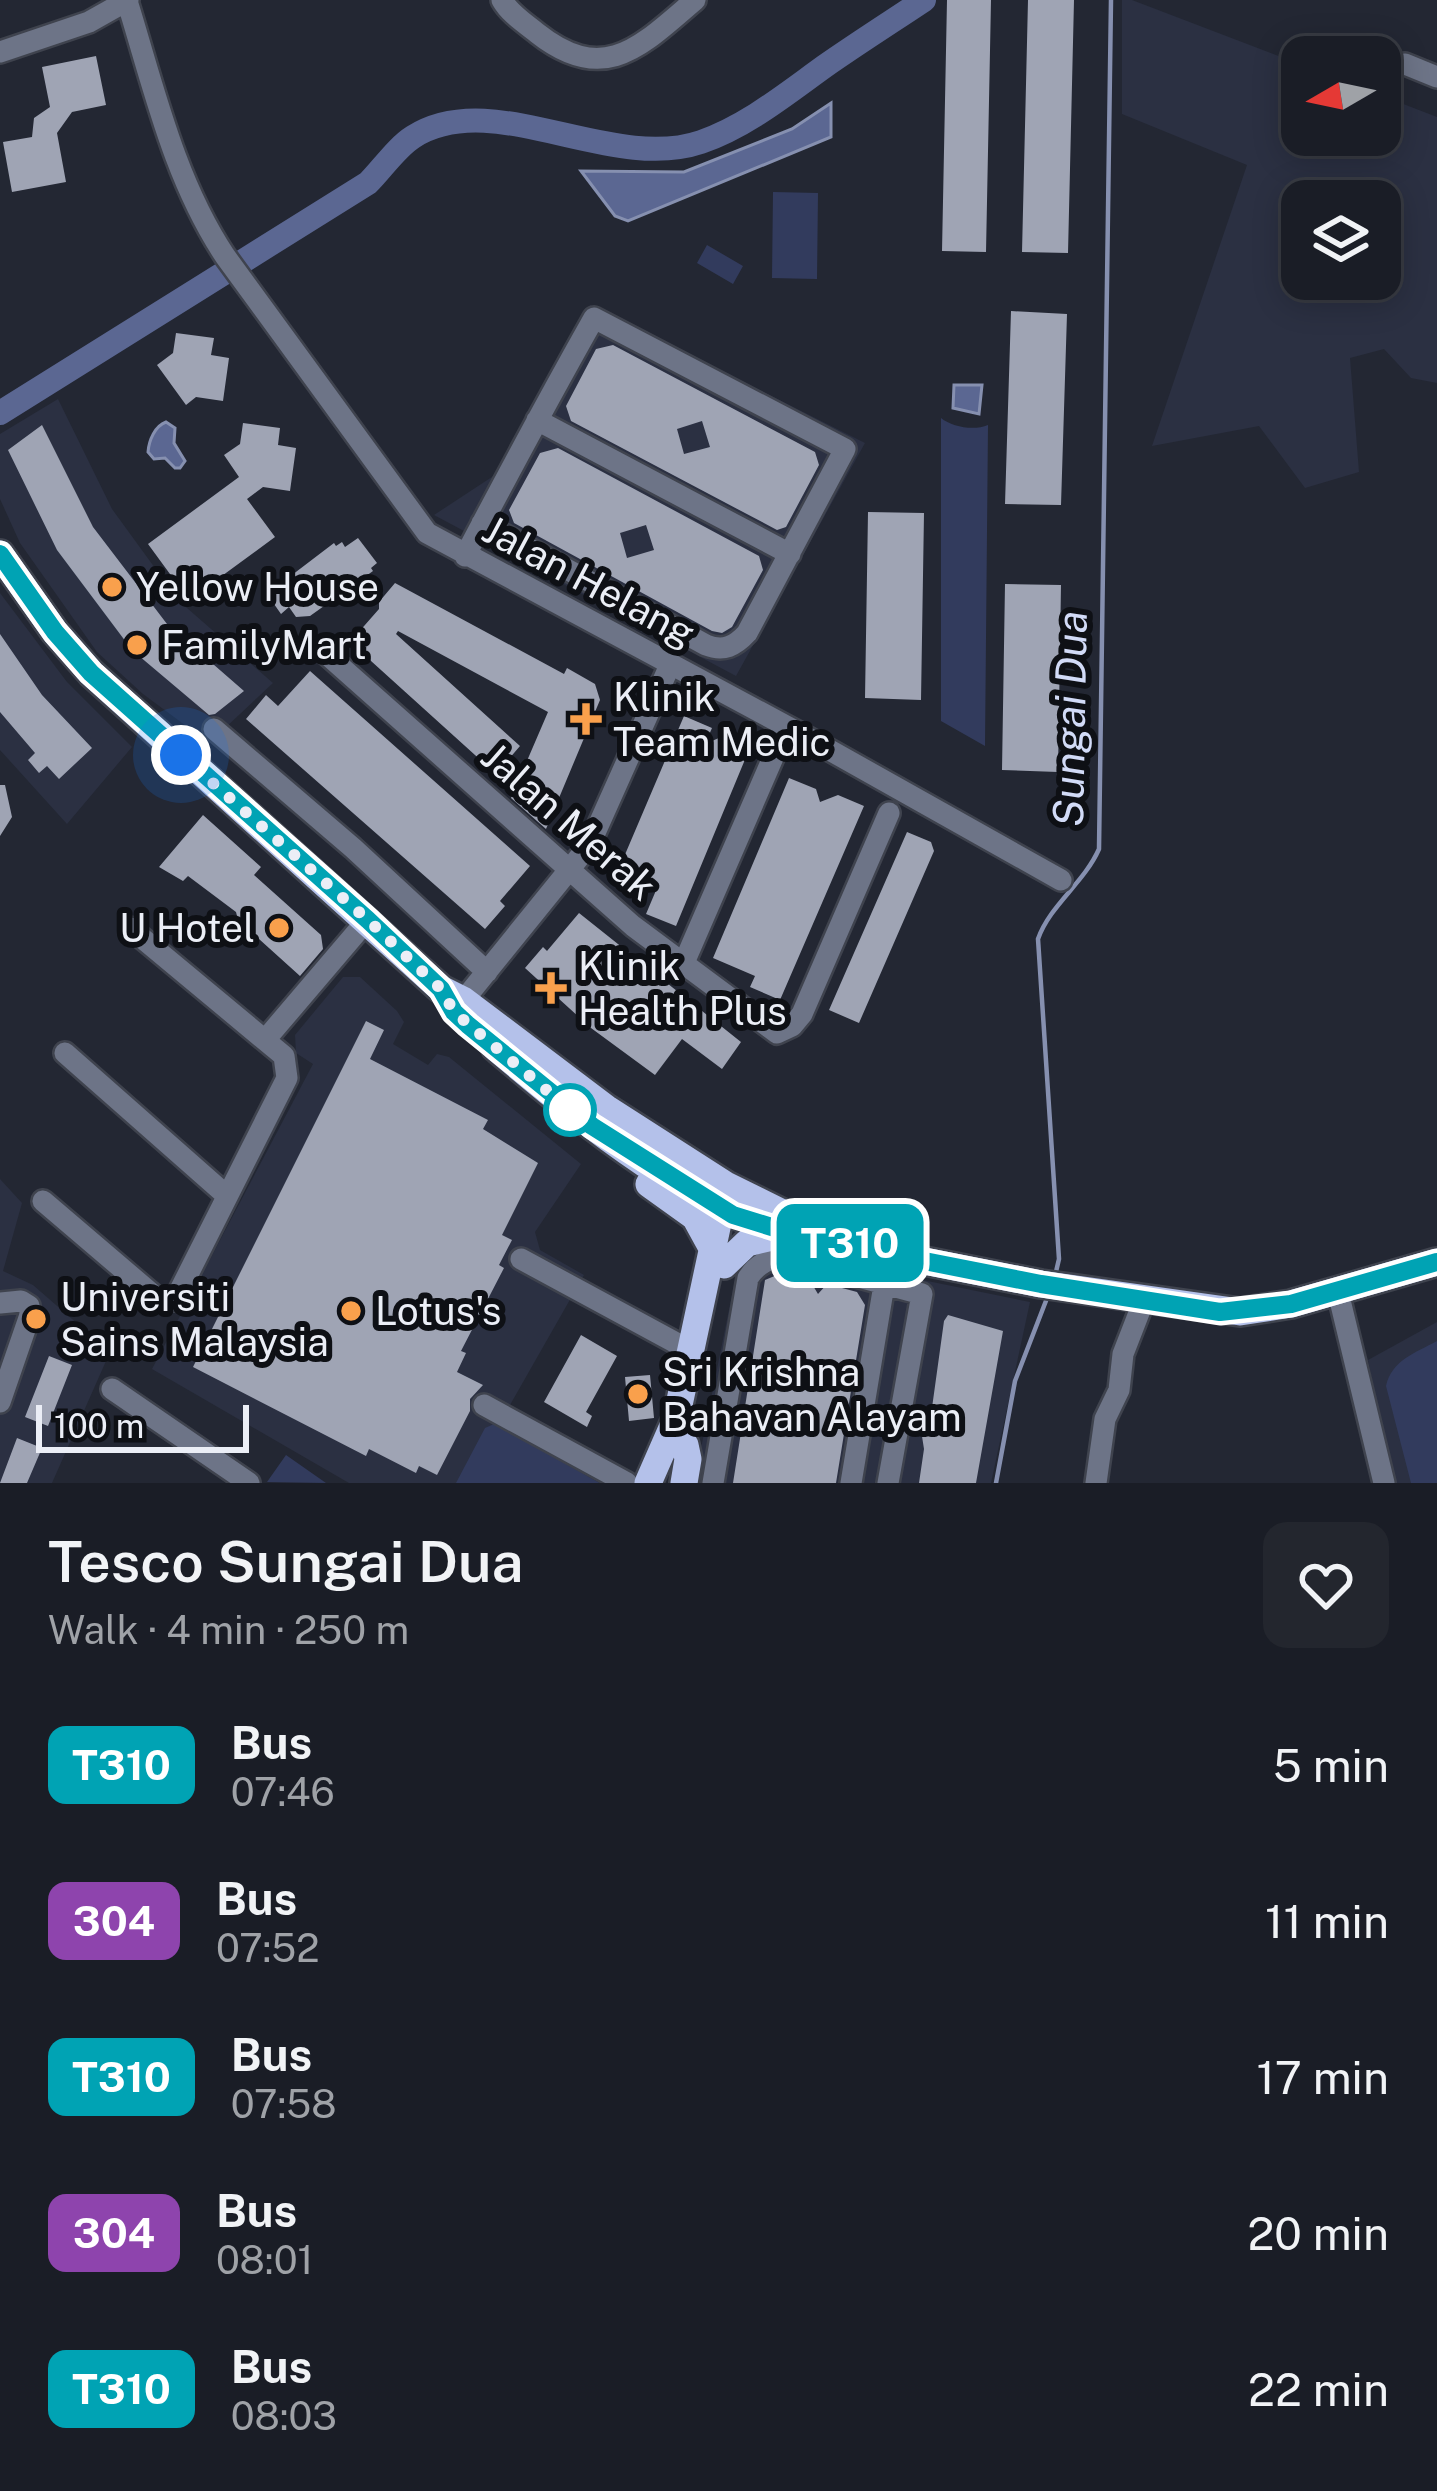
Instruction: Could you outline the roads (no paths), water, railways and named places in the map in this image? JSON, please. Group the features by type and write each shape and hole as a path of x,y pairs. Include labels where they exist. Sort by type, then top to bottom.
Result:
{"main road":[{"path":"0,554 55,632 91,673 592,1126 789,1234"},
{"path":"452,1000 729,1200 889,1254 1053,1286 1240,1312 1338,1292 1437,1262"},
{"path":"592,1126 602,1146 622,1164 695,1217 718,1256 676,1419 648,1483"},
{"path":"668,1483 685,1444 729,1200"},
{"path":"718,1256 747,1243 789,1234 830,1237"},
{"path":"684,1483 685,1444"}],"street":[{"path":"502,0 547,40 581,56 612,60 639,49 695,0"},
{"path":"0,52 61,33 123,3"},
{"name":"Jalan Helang","path":"123,3 189,190 225,256 427,533 1061,880"},
{"path":"1405,64 1437,77"},
{"path":"465,556 482,523 537,420 594,317 845,449 747,632 730,646 714,648 482,523"},
{"path":"537,420 790,554"},
{"name":"Jalan Merak","path":"323,651 569,872 683,965 777,1033 802,1014 889,813"},
{"path":"452,1000 487,972 596,833 670,665"},
{"path":"214,729 487,972"},
{"path":"683,965 775,753"},
{"path":"265,1040 368,920"},
{"path":"43,1202 159,1300 175,1300 287,1078 284,1056 130,928"},
{"path":"64,1053 226,1195"},
{"path":"713,1483 748,1278 774,1257 785,1257 922,1294 888,1483"},
{"path":"520,1259 691,1351"},
{"path":"851,1483 884,1285"},
{"path":"1338,1292 1384,1483"},
{"path":"1096,1483 1105,1419 1119,1390 1123,1354 1144,1300"},
{"path":"0,1303 21,1301 30,1315 0,1402"},
{"path":"112,1389 248,1483"},
{"path":"484,1405 627,1483"}],"waterway":[{"path":"0,413 368,183 413,137 445,124 479,121 629,147 666,149 701,142 766,109 924,0"},
{"name":"Sungai Dua","path":"1055,1276 1059,1259 1038,939 1099,849 1111,0"},
{"name":"Sungai Dua","path":"996,1483 1015,1381 1049,1293"}],"place":[{"name":"Yellow House","path":"112,587"},
{"name":"FamilyMart","path":"137,645"},
{"name":"Klinik Team Medic","path":"586,719"},
{"name":"U Hotel","path":"279,928"},
{"name":"Klinik Health Plus","path":"551,988"},
{"name":"Lotus's","path":"351,1311"},
{"name":"Universiti Sains Malaysia","path":"36,1319"},
{"name":"Sri Krishna Bahavan Alayam","path":"638,1394"}]}
